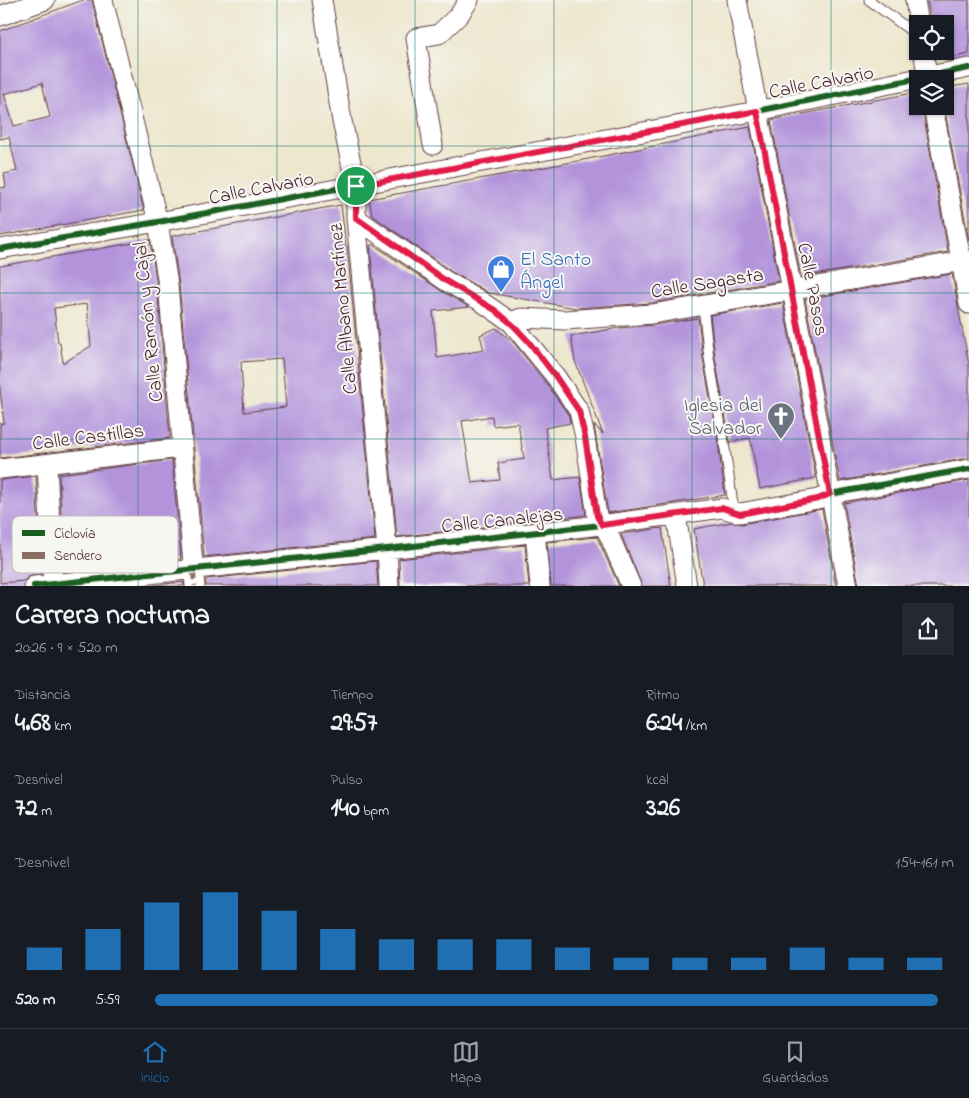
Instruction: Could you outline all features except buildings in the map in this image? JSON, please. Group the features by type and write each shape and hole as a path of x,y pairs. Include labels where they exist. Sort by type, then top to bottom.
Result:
{"street":[{"path":"0,16 45,0"},
{"name":"Calle Ramón y Cajal","path":"103,0 158,222 174,332 194,578"},
{"name":"Calle Albano Martínez","path":"322,0 342,121 356,186 356,218 387,549 388,586"},
{"path":"433,145 416,38 439,34 459,15 470,0"},
{"name":"Calle Pasos","path":"737,0 848,586"},
{"path":"915,0 918,15"},
{"name":"Calle Calvario","path":"954,72 969,68"},
{"name":"Calle Calvario","path":"0,249 356,186 909,82"},
{"path":"935,115 965,261 969,304"},
{"path":"356,218 446,281 479,300 511,322 556,377 579,411 585,437 597,516 608,533 630,586"},
{"name":"Calle Sagasta","path":"511,322 521,318 565,320 652,314 965,261"},
{"name":"Calle Castillas","path":"0,469 182,448"},
{"path":"47,464 50,516"},
{"name":"Calle Canalejas","path":"34,586 194,578 387,549 602,525 722,508 740,514 818,499 830,494 969,468"},
{"path":"676,515 687,586"},
{"path":"535,532 540,586"}],"lane":[{"path":"869,0 909,29"},
{"path":"703,306 709,358 734,512"}],"marked path":[{"path":"193,570 195,586"}],"cycle path":[{"path":"0,249 158,222 757,111 969,68"},
{"path":"178,571 601,525 722,508 740,513 818,499 830,494 969,469"},
{"path":"34,586 158,573"}],"place":[{"name":"El Santo Ángel","path":"501,293"},
{"name":"Iglesia del Salvador","path":"781,440"}],"route":[{"path":"757,111 830,494 818,499 740,514 722,508 602,525 597,516 585,437 579,411 556,377 511,322 495,310 446,281 356,218 356,186 757,111"}]}
